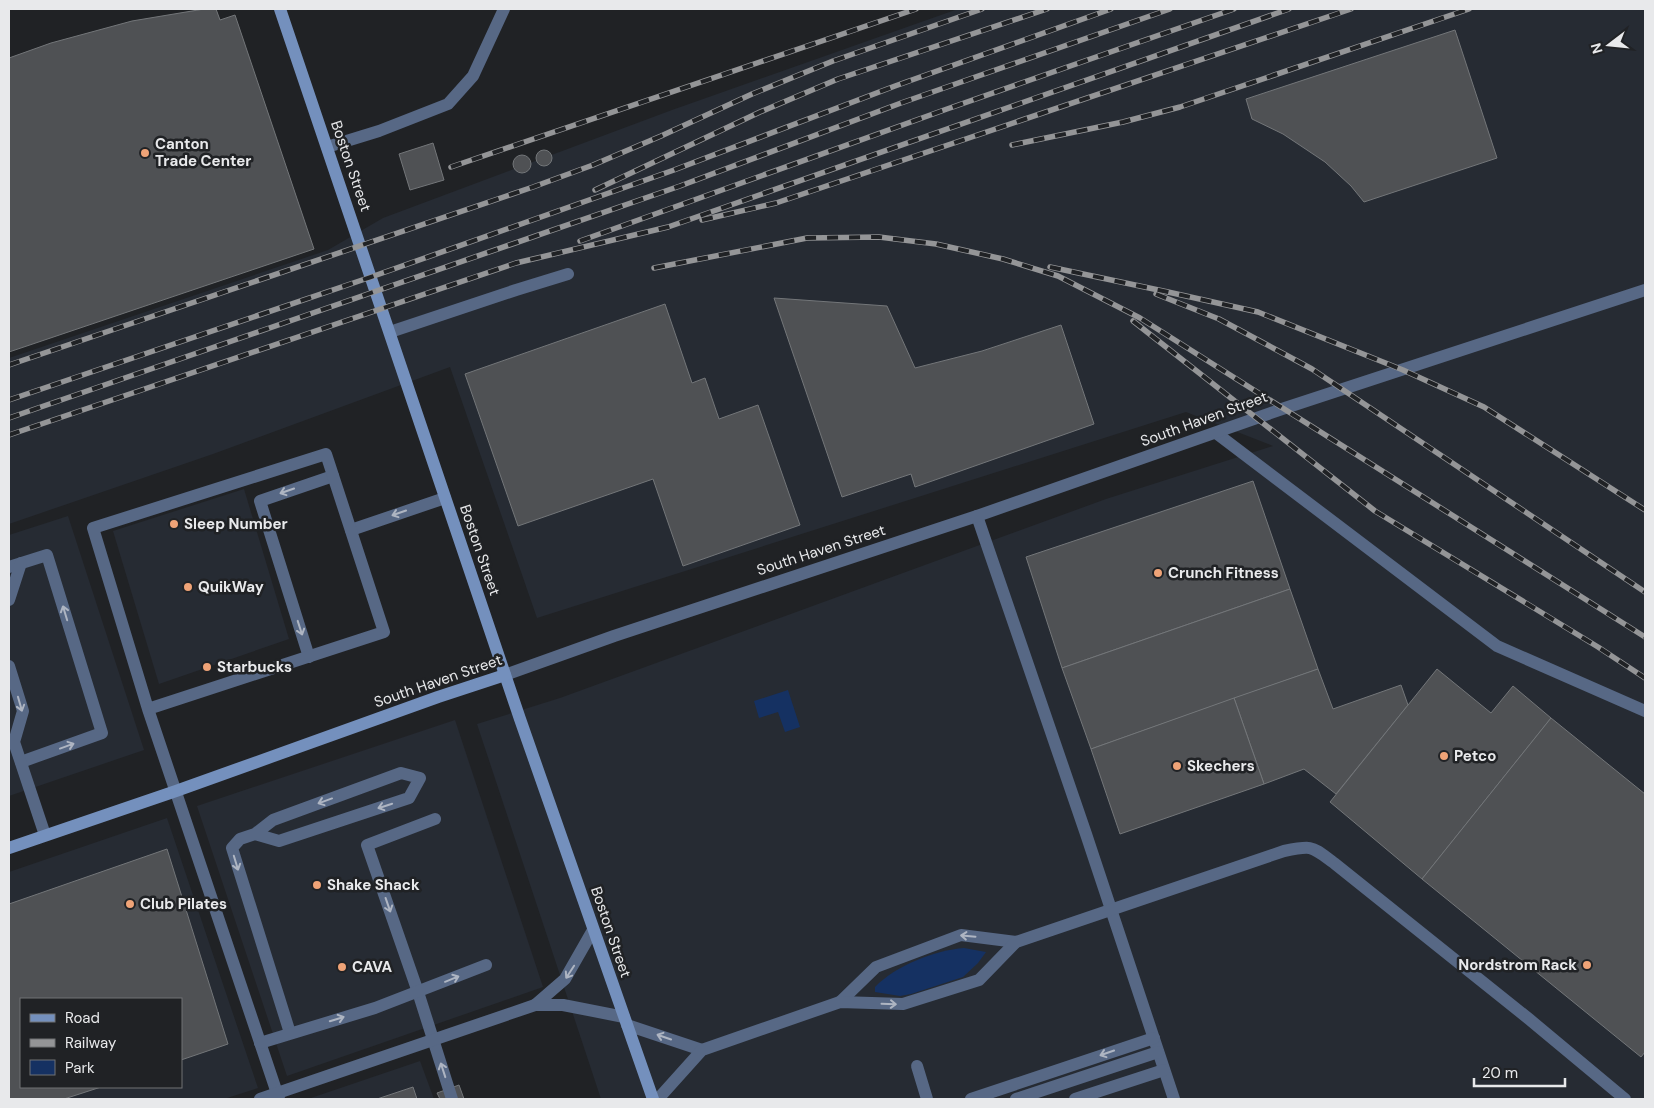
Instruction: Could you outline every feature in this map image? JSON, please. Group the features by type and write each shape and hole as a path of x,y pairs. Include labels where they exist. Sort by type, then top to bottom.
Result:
{"main road":[{"name":"Boston Street","path":"280,9 505,675 593,930 654,1099"},
{"name":"South Haven Street","path":"9,848 505,675"}],"street":[{"path":"327,147 379,131 448,104 473,76 504,9"},
{"path":"390,332 568,274"},
{"name":"South Haven Street","path":"505,675 614,636 977,516 1326,394 1645,290"},
{"path":"1216,433 1497,646 1645,711"},
{"path":"148,709 384,632 326,454 93,528 148,709 278,1096"},
{"path":"309,657 260,501 333,476"},
{"path":"351,530 445,498"},
{"path":"977,516 1174,1099"},
{"path":"9,567 48,555 102,733 21,762"},
{"path":"9,600 22,563"},
{"path":"9,666 23,711 12,742 21,762 46,835"},
{"path":"256,834 280,841 409,798 420,778 401,773 273,820 256,834 240,840 232,848 290,1033"},
{"path":"435,819 367,845 418,992 452,1099"},
{"path":"840,1002 876,967 961,935 1016,942 1284,850 1306,846 1315,849 1334,863 1529,1019 1624,1099"},
{"path":"536,1005 565,979 593,930"},
{"path":"658,1099 702,1050 840,1002 903,1004 979,980 1016,942"},
{"path":"260,1043 375,1008 486,965"},
{"path":"260,1099 278,1096 536,1005 563,1005 625,1021 702,1050"},
{"path":"971,1099 1154,1038"},
{"path":"1016,1099 1158,1052"},
{"path":"917,1066 927,1099"},
{"path":"1075,1099 1164,1070"}],"shaded area":[{"path":"958,9 1645,9 1645,1099 601,1099 477,724 560,698 1106,499 1273,446 1186,412 537,618 450,367 213,454 9,524 9,358 328,250 383,218 672,110"},
{"path":"244,489 289,639 159,684 113,531"},
{"path":"68,516 144,750 9,796 9,535"},
{"path":"455,720 543,987 287,1076 197,806"},
{"path":"167,818 258,1088 224,1099 9,1099 9,872"},
{"path":"420,1061 434,1099 308,1099"}],"green space":[{"path":"788,690 800,727 785,732 778,712 759,718 754,701"},
{"path":"964,948 986,952 978,963 963,977 900,996 875,992 875,987 883,979 916,960 953,949"}],"building":[{"name":"Canton Trade Center","path":"204,9 216,9 220,20 235,15 314,249 9,352 9,58 51,43 132,21"},
{"path":"1455,30 1497,158 1364,202 1351,186 1325,162 1283,134 1252,119 1246,99"},
{"path":"433,143 444,180 410,190 399,154"},
{"path":"541,150 547,150 552,155 550,164 541,166 536,161 536,155"},
{"path":"522,155 528,158 531,164 528,170 522,173 516,170 513,164 516,158"},
{"path":"774,298 887,306 915,368 982,351 1061,325 1094,424 915,487 911,474 842,497"},
{"path":"665,304 692,383 705,378 719,419 758,405 800,525 683,566 653,479 518,526 465,374"},
{"name":"Crunch Fitness","path":"1253,481 1290,589 1062,668 1026,557"},
{"path":"1290,589 1318,669 1091,749 1062,668"},
{"path":"1318,669 1333,709 1401,685 1408,705 1336,794 1304,769 1264,784 1234,698"},
{"name":"Petco","path":"1437,669 1491,713 1513,686 1551,718 1422,879 1330,802"},
{"name":"Skechers","path":"1234,698 1264,784 1120,834 1091,749"},
{"name":"Nordstrom Rack","path":"1551,718 1645,794 1645,1052 1641,1057 1422,879"},
{"path":"167,849 228,1044 182,1060 182,998 20,998 20,1088 98,1088 64,1099 9,1099 9,904"},
{"path":"459,1085 464,1099 440,1099 437,1093"},
{"path":"413,1087 417,1099 377,1099"}],"railway":[{"path":"451,167 916,9"},
{"path":"9,365 533,187 593,165 752,94 833,61 982,9"},
{"path":"595,190 760,112 838,79 1047,9"},
{"path":"9,400 371,277 674,170 895,86 1111,9"},
{"path":"9,418 680,186 901,103 1170,9"},
{"path":"580,241 947,109 1234,9"},
{"path":"9,435 516,263 668,227 1289,9"},
{"path":"702,220 776,203 1351,9"},
{"path":"1012,145 1123,122 1180,107 1469,9"},
{"path":"654,268 807,238 879,237 936,244 1003,259 1058,276 1140,318 1645,637"},
{"path":"1050,267 1258,312 1403,370 1484,407 1645,510"},
{"path":"1156,294 1219,319 1312,369 1645,592"},
{"path":"1133,321 1375,511 1598,647 1645,678"}],"place":[{"name":"Canton Trade Center","path":"145,153"},
{"name":"Sleep Number","path":"174,524"},
{"name":"Crunch Fitness","path":"1158,573"},
{"name":"QuikWay","path":"188,587"},
{"name":"Starbucks","path":"207,667"},
{"name":"Petco","path":"1444,756"},
{"name":"Skechers","path":"1177,766"},
{"name":"Shake Shack","path":"317,885"},
{"name":"Club Pilates","path":"130,904"},
{"name":"Nordstrom Rack","path":"1587,965"},
{"name":"CAVA","path":"342,967"}]}
